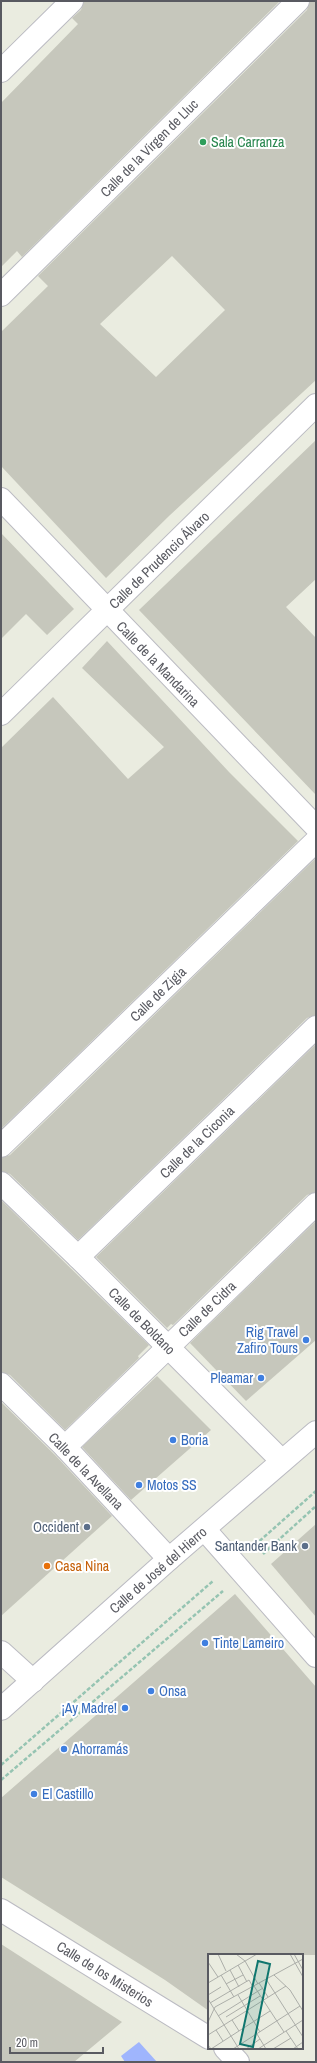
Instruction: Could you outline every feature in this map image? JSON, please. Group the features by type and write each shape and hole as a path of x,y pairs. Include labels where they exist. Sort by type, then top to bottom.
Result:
{"street":[{"path":"1,71 72,1"},
{"name":"Calle de la Virgen de Lluc","path":"1,295 298,1"},
{"name":"Calle de Prudencio Álvaro","path":"1,714 316,405"},
{"name":"Calle de la Mandarina","path":"1,499 316,827"},
{"name":"Calle de Zigia","path":"1,1146 316,841"},
{"name":"Calle de la Ciconia","path":"78,1257 316,1027"},
{"name":"Calle de Boldano","path":"1,1183 78,1257 282,1461"},
{"name":"Calle de Cidra","path":"65,1448 167,1347 316,1204"},
{"name":"Calle de la Avellana","path":"1,1384 65,1448 169,1559"},
{"name":"Calle de José del Hierro","path":"1,1709 169,1559 282,1461 314,1437"},
{"path":"204,1530 316,1656"},
{"path":"1,1652 33,1681"},
{"name":"Calle de los Misterios","path":"1,1910 208,2037"},
{"path":"226,2049 238,2062"}],"path":[{"path":"1,1766 316,1491"},
{"path":"261,1556 316,1506"},
{"path":"1,1780 226,1589"}],"water":[{"path":"139,2042 157,2062 125,2062 121,2056"}],"building":[{"path":"84,1 280,1 22,257 17,251 1,267 1,103 78,24 72,18 81,10"},
{"path":"310,1 316,1 316,380 169,516 106,578 1,466 1,332 48,286 38,276 307,10","holes":["172,256 225,310 156,377 100,324"]},
{"path":"316,440 316,579 286,607 316,638 316,795 139,610"},
{"path":"1,533 74,609 47,635 26,614 1,639"},
{"path":"107,641 229,772 298,841 1,1129 1,748 53,697 128,779 164,747 82,668"},
{"path":"315,859 316,1015 307,1018 78,1240 10,1174 1,1171 1,1158 10,1155"},
{"path":"316,1044 316,1192 307,1195 173,1325 171,1324 167,1328 96,1257"},
{"path":"1,1200 149,1345 138,1356 139,1358 65,1430 10,1375 1,1372"},
{"path":"316,1221 316,1340 246,1401 190,1343"},
{"path":"157,1376 211,1430 131,1500 82,1447"},
{"path":"1,1402 56,1456 112,1516 1,1616"},
{"path":"316,1524 316,1617 271,1564"},
{"path":"235,1594 316,1687 316,1955 208,1954 208,2010 165,1980 1,1877 1,1798"},
{"path":"1,1944 122,2022 74,2062 1,2062"}],"place":[{"name":"Sala Carranza","path":"203,142"},
{"name":"Rig Travel Zafiro Tours","path":"306,1340"},
{"name":"Pleamar","path":"261,1378"},
{"name":"Boria","path":"173,1440"},
{"name":"Motos SS","path":"139,1485"},
{"name":"Occident","path":"87,1527"},
{"name":"Santander Bank","path":"305,1546"},
{"name":"Casa Nina","path":"47,1566"},
{"name":"Tinte Lameiro","path":"205,1643"},
{"name":"Onsa","path":"151,1691"},
{"name":"¡Ay Madre!","path":"125,1708"},
{"name":"Ahorramás","path":"64,1749"},
{"name":"El Castillo","path":"34,1794"}]}
